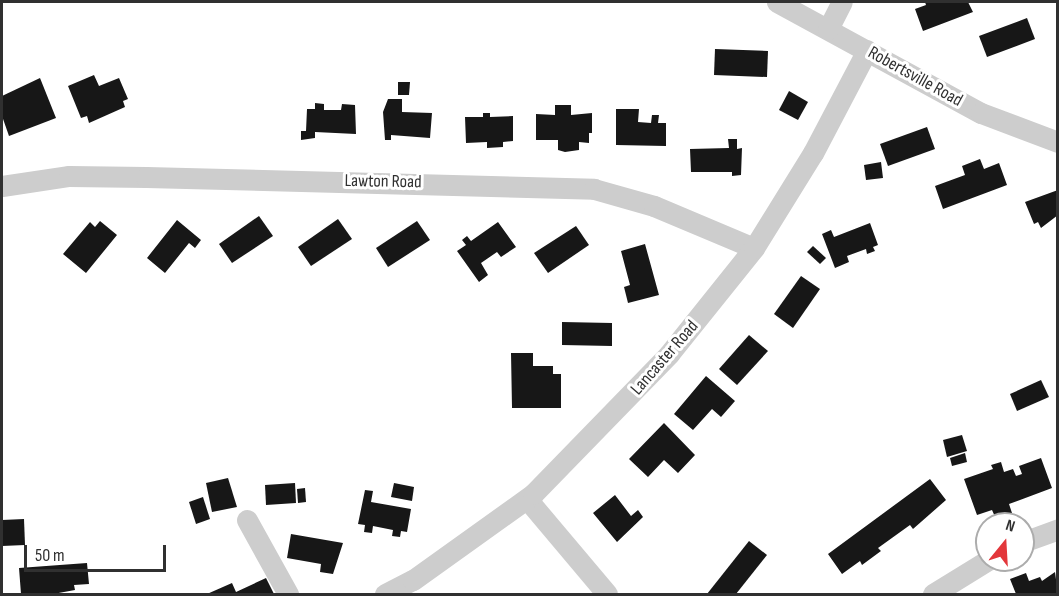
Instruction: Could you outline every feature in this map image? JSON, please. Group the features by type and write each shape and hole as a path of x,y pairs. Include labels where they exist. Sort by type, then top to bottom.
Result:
{"street":[{"name":"Robertsville Road","path":"777,2 981,113 1058,142"},
{"path":"828,29 843,2"},
{"name":"Lancaster Road","path":"385,594 413,580 527,499 580,451 663,362 754,248 813,153 867,50"},
{"name":"Lawton Road","path":"2,186 69,176 594,189 654,206 754,248"},
{"path":"527,499 607,594"},
{"path":"247,520 288,594"},
{"path":"1035,538 1058,529"},
{"path":"933,594 975,568"}],"building":[{"path":"925,2 968,2 973,12 923,31 915,9 926,5"},
{"path":"1027,18 1035,39 987,57 979,36"},
{"path":"715,49 768,51 767,77 714,75"},
{"path":"94,75 99,86 119,78 128,99 123,101 125,107 89,123 87,116 81,118 68,86"},
{"path":"40,78 56,118 9,136 2,116 2,96"},
{"path":"398,82 410,82 409,95 398,95"},
{"path":"789,91 808,102 798,120 779,110"},
{"path":"388,99 402,99 402,112 432,113 430,138 391,135 391,140 385,140 383,112"},
{"path":"315,103 324,104 324,110 341,110 342,104 355,105 356,134 315,132 315,138 301,140 301,131 306,131 307,109 315,109"},
{"path":"555,105 571,105 571,115 592,113 592,133 589,133 589,143 579,142 579,150 565,152 558,150 558,140 536,140 536,114 555,115"},
{"path":"616,109 639,109 638,122 651,123 652,115 659,115 658,123 666,123 666,146 616,145"},
{"path":"483,113 490,113 490,117 513,116 513,141 503,142 503,147 487,148 487,142 466,143 465,117 483,117"},
{"path":"927,127 935,149 888,166 880,144"},
{"path":"728,139 737,139 737,149 742,148 741,175 732,176 732,172 691,172 690,149 729,148"},
{"path":"980,159 984,169 999,163 1007,185 943,209 935,186 965,175 962,166"},
{"path":"881,162 883,178 866,180 864,165"},
{"path":"1058,190 1058,215 1041,228 1038,222 1034,224 1025,202"},
{"path":"259,216 273,236 232,263 219,244"},
{"path":"338,219 352,239 311,266 298,247"},
{"path":"177,220 201,240 195,248 189,243 165,273 147,258"},
{"path":"100,221 117,235 86,273 63,254 90,222 95,227"},
{"path":"417,221 430,240 388,267 376,248"},
{"path":"498,222 516,247 501,257 497,252 481,263 488,275 479,282 457,251 466,245 462,240 467,236 471,241"},
{"path":"870,223 878,245 873,247 875,251 867,254 866,249 847,256 849,262 835,268 822,234 831,230 834,237"},
{"path":"576,226 589,245 548,273 534,253"},
{"path":"645,244 659,295 628,303 624,287 630,285 621,251"},
{"path":"813,246 826,258 820,264 807,252"},
{"path":"801,276 820,289 793,328 774,314"},
{"path":"562,322 612,323 612,346 562,345"},
{"path":"749,335 768,351 737,385 719,369"},
{"path":"511,353 533,353 533,366 553,366 553,374 561,374 561,408 512,408"},
{"path":"706,376 735,401 721,417 712,409 693,430 674,414"},
{"path":"1041,380 1049,397 1017,411 1010,394"},
{"path":"664,423 695,455 678,473 664,460 648,477 629,459"},
{"path":"962,435 967,451 947,457 943,440"},
{"path":"965,453 967,462 952,466 950,458"},
{"path":"1041,458 1052,488 1009,504 1012,512 993,512 992,510 976,512 964,479 993,469 991,465 1001,462 1004,472 1013,469 1016,476 1022,474 1019,466"},
{"path":"228,478 237,507 212,512 206,483"},
{"path":"930,479 946,500 913,529 910,525 878,548 881,551 862,565 860,561 842,574 828,554"},
{"path":"295,483 296,503 266,505 265,485"},
{"path":"394,483 414,487 412,501 391,497"},
{"path":"305,488 306,502 298,503 297,489"},
{"path":"365,490 373,491 371,502 411,509 407,532 401,531 400,537 392,536 393,530 373,526 372,533 364,532 365,525 358,524"},
{"path":"615,495 631,516 638,510 643,517 617,542 593,513"},
{"path":"203,497 210,519 196,524 189,502"},
{"path":"24,519 25,545 2,546 2,520"},
{"path":"291,534 343,543 333,574 320,572 321,564 287,558"},
{"path":"749,541 767,555 736,594 707,594"},
{"path":"87,563 89,584 74,585 75,590 53,594 21,594 19,568"},
{"path":"1055,572 1058,594 1016,594 1010,579 1026,573 1029,581 1040,577 1042,581"},
{"path":"266,578 274,594 207,594 232,583 236,592"}]}
